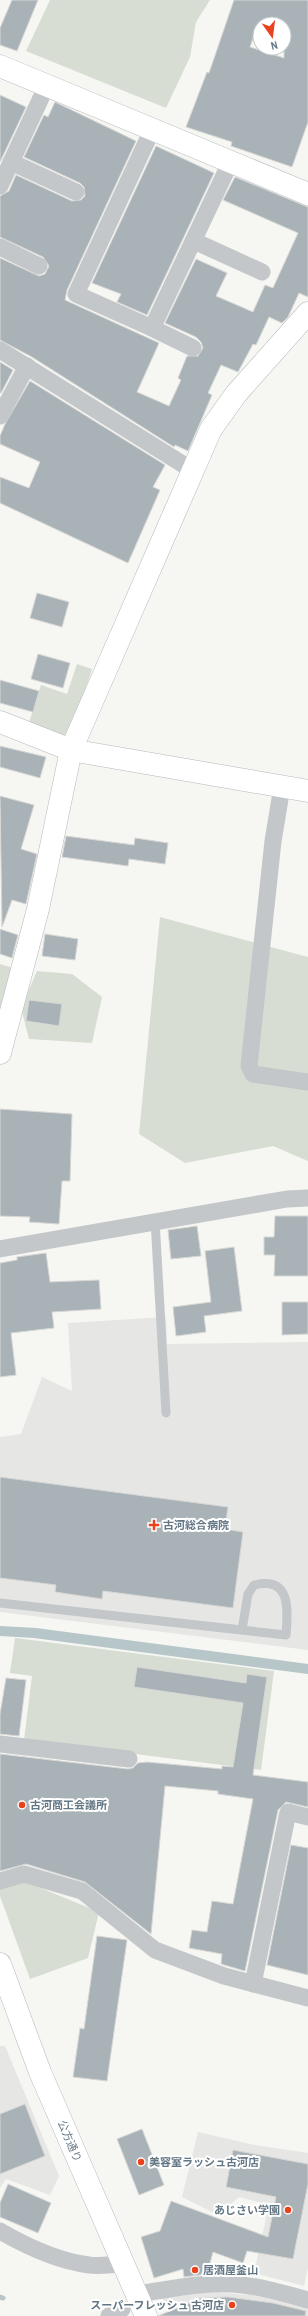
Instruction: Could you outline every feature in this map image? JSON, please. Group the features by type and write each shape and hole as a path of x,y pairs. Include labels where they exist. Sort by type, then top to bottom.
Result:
{"street":[{"path":"0,66 230,163 308,194"},
{"path":"0,186 47,85"},
{"path":"152,130 76,294 193,348"},
{"path":"11,162 76,192"},
{"path":"152,328 230,163"},
{"path":"194,241 262,272"},
{"path":"0,247 39,266"},
{"path":"0,1053 38,910 71,750 211,429 236,394 308,313"},
{"path":"0,350 192,470"},
{"path":"0,416 27,366"},
{"path":"0,722 71,750 308,791"},
{"path":"282,787 272,841 249,1066 253,1074 308,1082"},
{"path":"0,1249 155,1220 287,1199 308,1198"},
{"path":"0,1744 130,1759"},
{"path":"253,1984 288,1812 308,1817"},
{"path":"0,1881 24,1874 82,1891 155,1950 224,1976 308,1998"},
{"name":"公方通り","path":"0,1964 4,1985 123,2264 122,2307 146,2316"},
{"path":"0,2231 19,2242 51,2255 90,2265 123,2264"},
{"path":"122,2307 198,2285 232,2284 265,2288 308,2300"}],"lane":[{"path":"155,1220 166,1413"},
{"path":"0,1603 286,1635 288,1613 285,1596 278,1587 266,1582 254,1585 248,1594 242,1630"}],"shaded area":[{"path":"50,0 210,0 196,22 190,57 166,108 26,51"},
{"path":"77,664 92,669 68,743 27,729 41,685 67,694"},
{"path":"160,917 308,957 308,1161 273,1146 185,1163 139,1134"},
{"path":"0,964 13,968 0,1009"},
{"path":"37,971 72,974 102,997 92,1043 29,1039 21,1008"},
{"name":"古河総合病院","path":"166,1317 167,1344 308,1342 308,1650 0,1612 0,1437 21,1434 42,1377 72,1391 68,1323"},
{"path":"0,1626 36,1628 308,1664 308,1674 34,1638 0,1636"},
{"path":"15,1638 274,1671 261,1770 24,1740 32,1676 10,1673"},
{"path":"24,1881 99,1912 88,1958 30,1979 0,1896 0,1889"},
{"path":"0,2046 5,2046 59,2176 50,2195 6,2179 0,2188"},
{"name":"あじさい学園","path":"198,2132 255,2145 308,2153 308,2268 304,2286 254,2273 269,2205 239,2197 218,2215 182,2197"},
{"name":"スーパーフレッシュ 古河店","path":"205,2291 272,2297 308,2308 308,2316 170,2316 163,2299"}],"building":[{"path":"12,0 38,0 17,51 0,45 0,28"},
{"path":"234,0 308,0 308,122 292,167 231,146 232,142 186,127 207,72 209,73"},
{"path":"0,95 26,107 0,162"},
{"path":"55,102 136,141 67,290 65,300 159,343 137,392 169,406 181,380 178,378 187,356 198,356 203,348 201,342 196,337 165,323 196,259 227,273 216,296 253,312 265,285 273,288 298,233 223,200 235,177 308,207 308,297 299,293 288,317 282,323 269,317 256,345 253,344 238,372 221,365 208,393 212,395 188,451 175,445 174,447 32,357 0,340 0,258 39,276 45,274 49,266 43,257 0,237 0,196 9,191 16,175 72,201 81,200 85,196 84,187 80,183 24,157 44,115 48,117"},
{"path":"156,146 214,173 147,315 117,302 121,294 92,283"},
{"path":"0,362 13,370 1,393 0,393"},
{"path":"30,381 165,465 153,487 160,490 128,563 0,503 0,477 29,488 40,462 0,444 0,436 5,424"},
{"path":"37,593 69,602 62,627 30,618"},
{"path":"38,654 70,663 63,688 31,679"},
{"path":"0,680 39,691 33,712 0,703"},
{"path":"0,746 46,757 40,778 0,767"},
{"path":"0,796 34,805 21,849 37,854 26,904 12,900 2,927"},
{"path":"66,836 134,845 135,838 168,843 165,864 129,859 128,866 62,857"},
{"path":"0,929 18,935 12,958 0,954"},
{"path":"45,934 78,939 75,960 42,956"},
{"path":"29,1000 62,1004 59,1026 26,1021"},
{"path":"0,1109 72,1114 70,1181 62,1181 59,1224 29,1222 30,1217 0,1216"},
{"path":"275,1216 308,1216 308,1276 274,1276 275,1255 264,1255 264,1237 274,1237"},
{"path":"197,1226 201,1256 171,1259 168,1230"},
{"path":"234,1247 242,1311 204,1316 206,1332 176,1336 173,1307 211,1302 205,1251"},
{"path":"46,1253 50,1282 99,1280 101,1309 52,1312 54,1328 11,1333 16,1375 0,1377 0,1263 17,1260 17,1257"},
{"path":"282,1302 308,1302 308,1334 282,1335"},
{"path":"0,1477 228,1507 225,1529 243,1532 233,1608 103,1591 102,1599 55,1592 56,1585 0,1578"},
{"path":"137,1667 246,1683 247,1674 267,1677 253,1775 308,1782 308,1807 286,1802 278,1810 245,1971 221,1964 222,1954 189,1948 192,1930 207,1932 212,1901 233,1904 253,1799 218,1794 218,1791 165,1786 151,1934 85,1882 26,1864 0,1871 0,1754 128,1769 133,1768 138,1763 147,1762 222,1769 222,1766 233,1767 243,1703 134,1687"},
{"path":"6,1678 26,1680 19,1736 0,1734 0,1714"},
{"path":"291,1845 308,1848 308,1975 267,1965"},
{"path":"97,1936 127,1940 107,2081 73,2077 80,2028 84,2029"},
{"path":"25,2104 45,2156 0,2174 0,2114"},
{"name":"美容室ラッシュ古河店","path":"142,2129 164,2185 139,2195 117,2139"},
{"path":"233,2150 308,2164 308,2184 293,2259 247,2251 243,2263 213,2252 207,2274 184,2277 183,2269 154,2278 141,2237 160,2231 171,2201 268,2237 276,2197 226,2187"},
{"path":"8,2184 51,2203 38,2233 0,2217 0,2203"},
{"name":"スーパーフレッシュ 古河店","path":"228,2297 273,2303 306,2311 305,2316 158,2316 201,2298"}],"place":[{"name":"古河総合病院","path":"154,1525"},
{"name":"古河商工会議所","path":"22,1805"},
{"name":"美容室ラッシュ古河店","path":"141,2162"},
{"name":"あじさい学園","path":"288,2210"},
{"name":"居酒屋釜山","path":"195,2270"},
{"name":"スーパーフレッシュ 古河店","path":"232,2305"}]}
